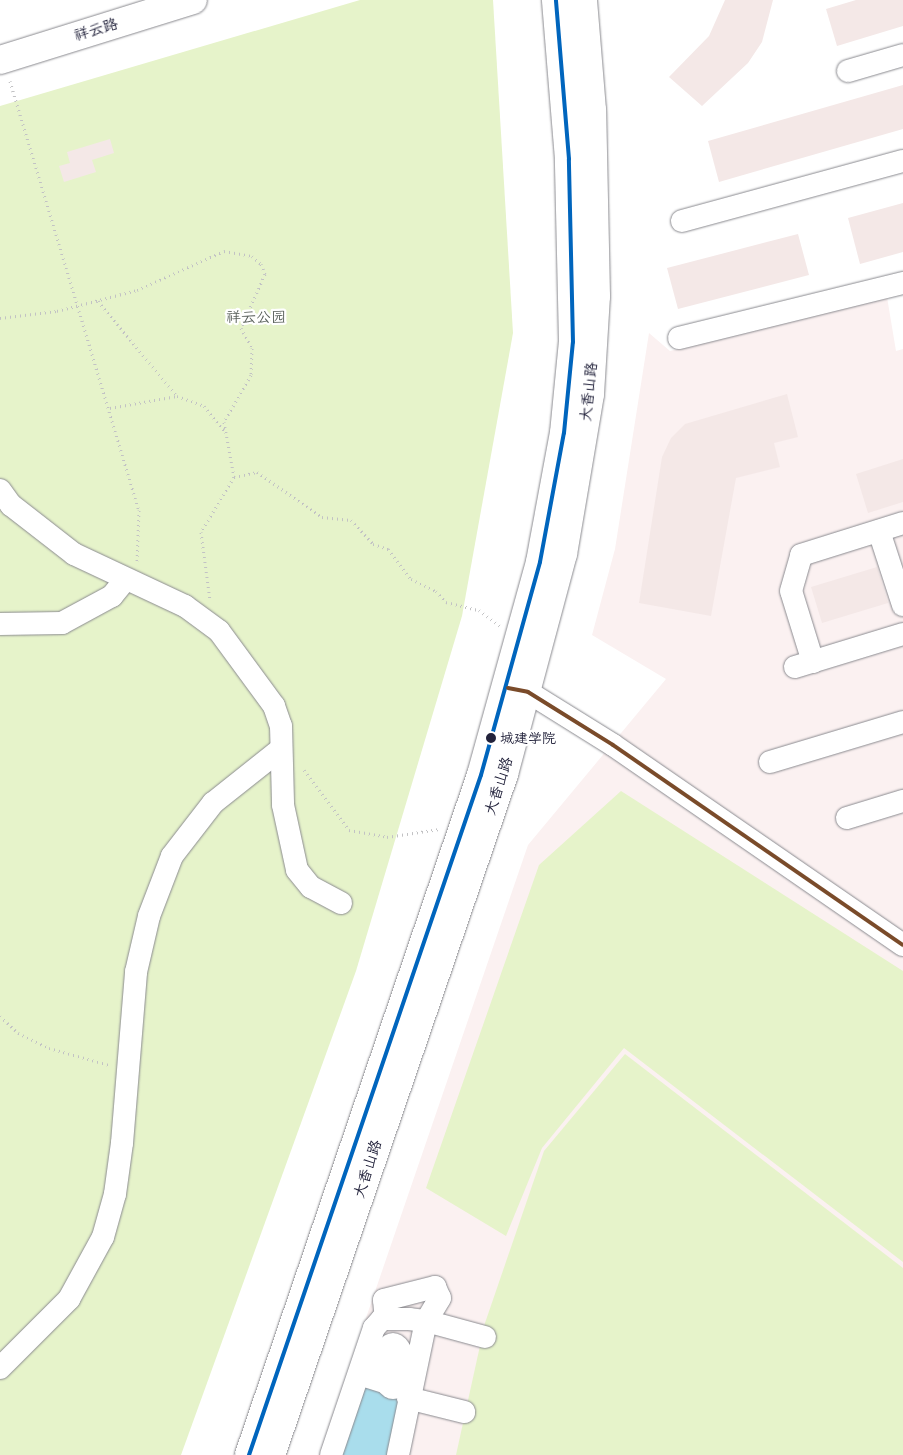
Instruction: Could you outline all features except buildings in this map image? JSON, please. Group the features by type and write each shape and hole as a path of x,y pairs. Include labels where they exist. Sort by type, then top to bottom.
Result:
{"main road":[{"name":"祥云路","path":"1,58 193,0"},
{"name":"大香山路","path":"249,1455 465,823 518,690 520,642 555,484 573,342 569,159 556,0"},
{"name":"大香山路","path":"271,1455 563,554 591,376 594,157 583,0"}],"street":[{"path":"848,71 903,55"},
{"path":"682,221 903,162"},
{"path":"679,338 903,283"},
{"path":"0,490 11,505 74,554 124,581 199,614 219,631 274,706 281,749 290,853 311,887 341,903"},
{"path":"903,523 801,555 791,592 804,665 903,634"},
{"path":"879,531 903,605"},
{"path":"0,624 62,623 112,596 124,581"},
{"path":"518,690 903,945"},
{"path":"770,762 903,722"},
{"path":"0,1368 68,1299 103,1237 116,1194 136,972 149,916 172,856 213,803 281,749"},
{"path":"847,818 903,801"},
{"path":"331,1455 359,1374 390,1357 426,1321 440,1298 435,1287 384,1300 393,1319 390,1357 409,1394 398,1455"},
{"path":"393,1319 426,1321 485,1338"},
{"path":"359,1374 390,1357"},
{"path":"409,1394 464,1412"}],"path":[{"path":"1,58 110,408 139,510 137,564 124,581"},
{"path":"0,318 78,306 98,301 162,281 224,251 252,256 261,264 265,274 241,328 252,348 251,375 224,422 234,477 202,532 211,587 210,602 199,614"},
{"path":"98,301 176,396"},
{"path":"110,408 176,396 204,406 226,434"},
{"path":"234,477 257,472 322,516 351,520 373,544 388,548 411,579 436,591 446,602 479,610 520,642"},
{"path":"301,766 349,830 387,837 465,823"},
{"path":"0,1016 18,1033 69,1056 96,1064 127,1065"}],"shaded area":[{"path":"887,297 896,351 903,349 903,1455 319,1455 528,845 666,679 592,635 615,549 649,333 670,351"}],"green space":[{"name":"祥云公园","path":"360,0 493,0 513,333 462,616 356,971 181,1455 0,1455 0,106"},
{"path":"621,791 903,971 903,1262 624,1048 542,1148 506,1236 426,1188 539,865"},
{"path":"625,1054 903,1268 903,1455 456,1455 485,1323 544,1151"}],"water":[{"path":"362,1383 402,1392 391,1455 338,1455"}],"transit line":[{"path":"249,1455 481,775 540,562 564,433 573,342 569,159 556,0"},
{"path":"508,688 528,692 613,745 903,945"}],"place":[{"name":"城建学院","path":"491,738"}]}
